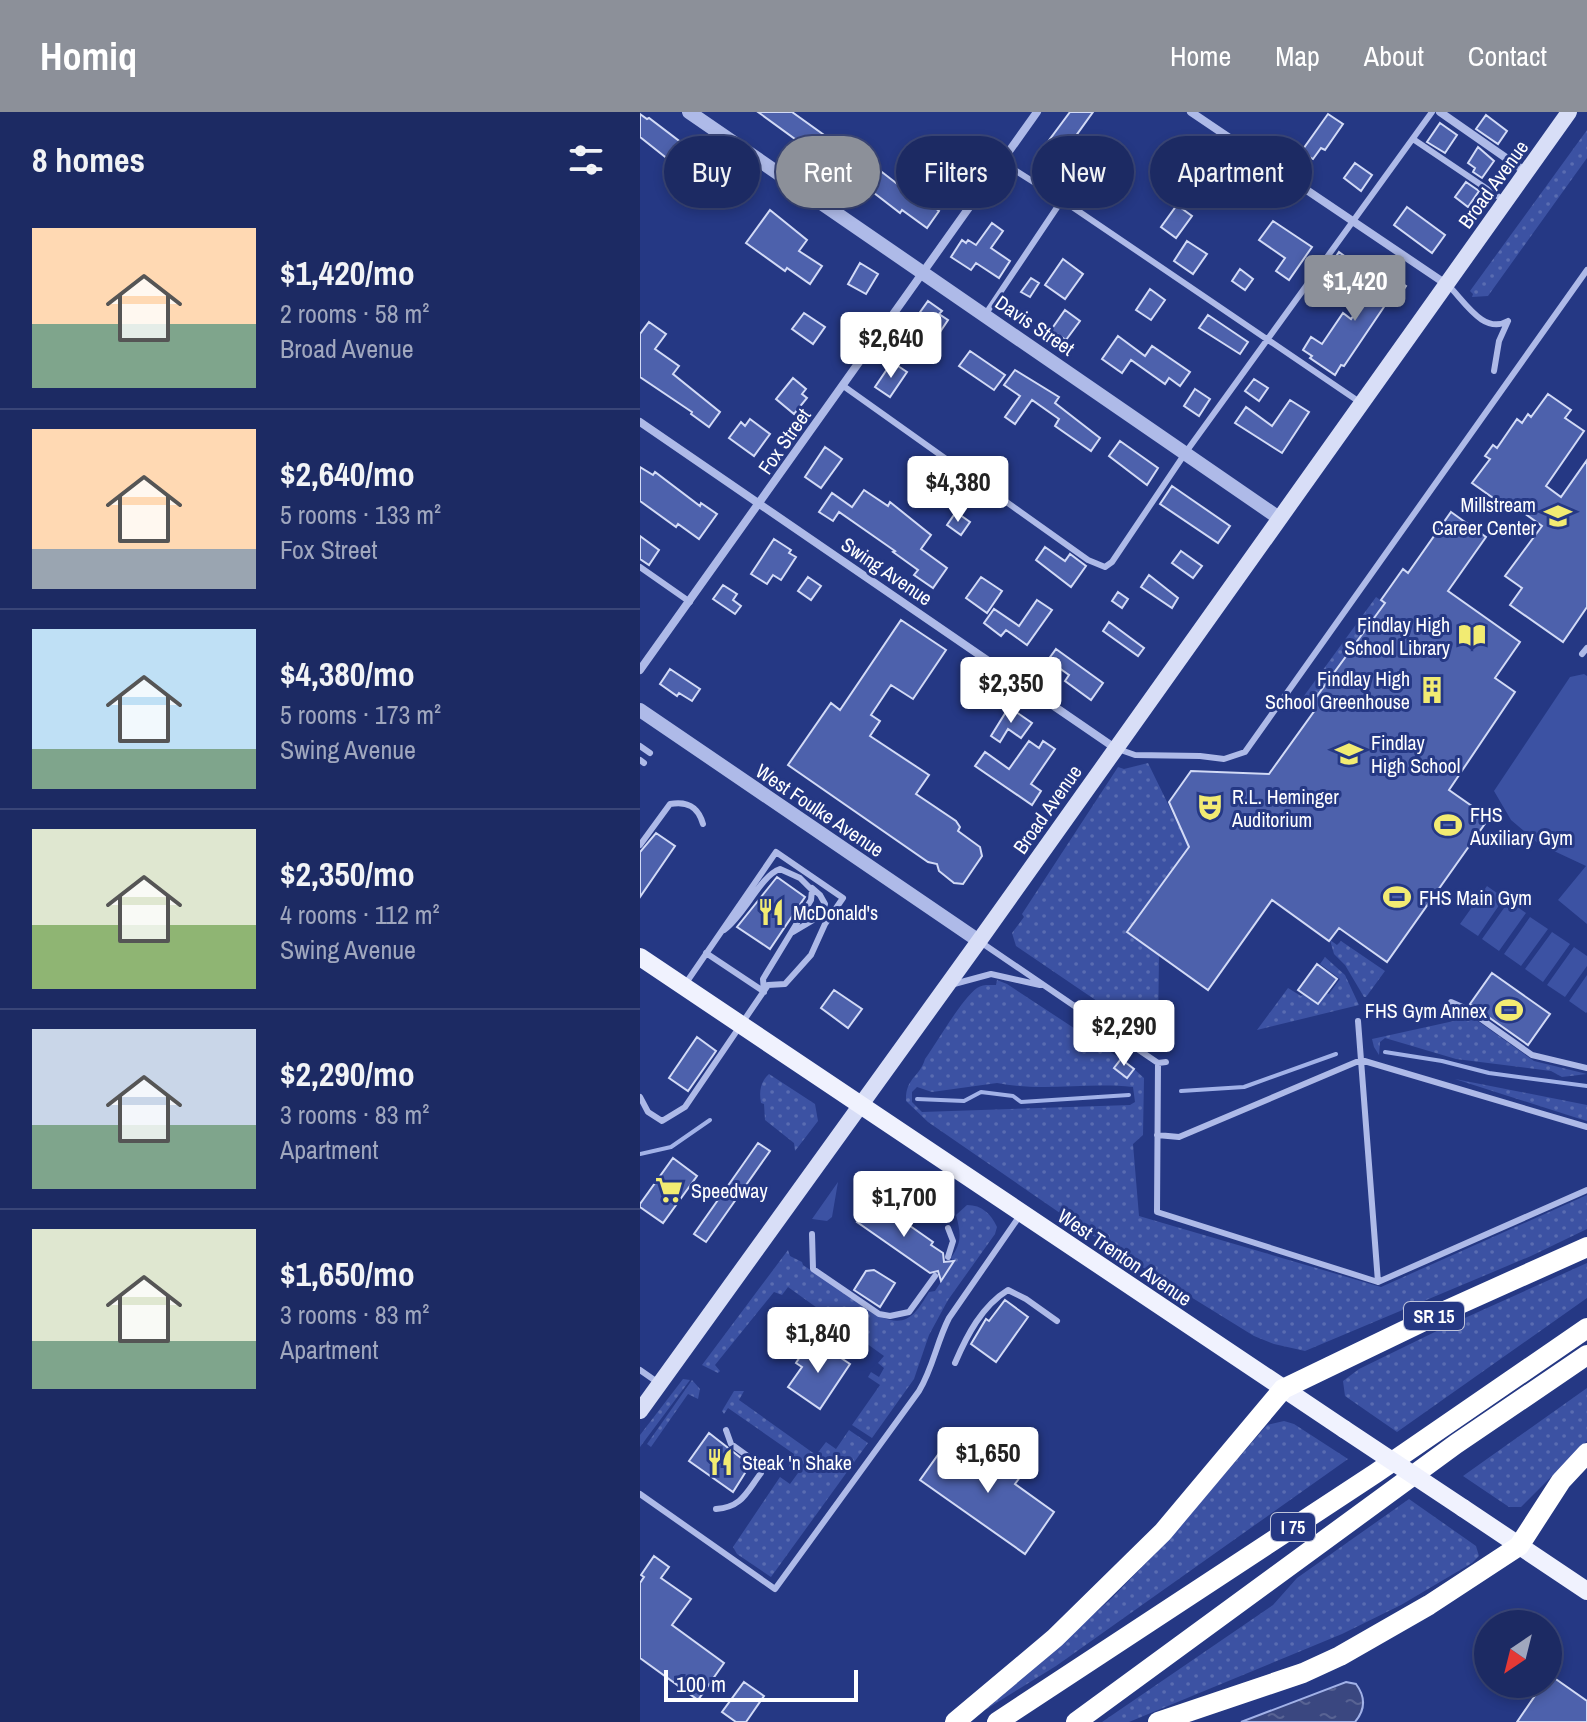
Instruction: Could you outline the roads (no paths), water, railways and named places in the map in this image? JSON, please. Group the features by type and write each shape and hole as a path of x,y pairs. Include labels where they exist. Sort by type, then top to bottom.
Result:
{"highway":[{"name":"SR 15","path":"1283,1389 1587,1247"},
{"name":"I 75","path":"997,1722 1376,1473 1587,1328"},
{"name":"I 75","path":"1076,1722 1456,1444 1587,1355"},
{"path":"955,1722 1055,1638 1163,1532 1283,1389"},
{"path":"1158,1722 1303,1673 1340,1656 1429,1605 1519,1546 1561,1481 1587,1453"}],"main road":[{"name":"Broad Avenue","path":"640,1411 1569,112"},
{"name":"West Trenton Avenue","path":"640,957 1587,1591"}],"street":[{"name":"Davis Street","path":"689,112 1279,518"},
{"name":"Fox Street","path":"1016,142 1037,112"},
{"path":"1191,112 1446,284"},
{"path":"1440,112 1526,172"},
{"name":"Fox Street","path":"640,670 970,208"},
{"name":"Swing Avenue","path":"640,422 1115,748"},
{"name":"West Foulke Avenue","path":"640,710 979,941"}],"lane":[{"path":"842,385 1088,560 1105,567 1112,562 1186,452 1432,112"},
{"path":"1413,139 1505,201"},
{"path":"985,315 1057,208"},
{"path":"1074,208 1361,403"},
{"path":"1115,748 1135,755 1224,759 1245,752 1587,270"},
{"path":"1446,284 1488,325 1500,326 1508,321 1499,341 1494,371"},
{"path":"640,567 690,602"},
{"path":"640,746 650,753"},
{"path":"640,845 670,804 683,802 693,806 701,815 703,824"},
{"path":"640,1097 648,1112 662,1121 685,1107 768,985 785,984 811,955 825,924 843,898 776,852 684,986"},
{"path":"719,934 738,920 770,872 780,869 800,878 820,895 825,904 820,916 790,933"},
{"path":"764,992 763,979 811,900 812,890 800,878"},
{"path":"979,941 1162,1062 1157,1135 1157,1212 1378,1282 1587,1190"},
{"path":"706,953 764,992"},
{"path":"946,986 991,974 1044,986"},
{"path":"1451,1002 1467,1009 1532,1055 1587,1068"},
{"path":"1358,1021 1378,1282"},
{"path":"1157,1135 1179,1137 1361,1060 1587,1127"},
{"path":"640,1494 775,1589 919,1391 949,1318 1021,1214"},
{"path":"948,1228 953,1241 948,1257"},
{"path":"812,1234 813,1269 879,1314 890,1316 909,1312 935,1276"},
{"path":"955,1363 965,1340 992,1299 1008,1290 1057,1321"},
{"path":"640,1370 660,1384"},
{"path":"716,1509 732,1508 739,1504 761,1473 760,1465 731,1444 726,1430"}],"water":[{"path":"1346,1682 1356,1684 1363,1698 1363,1707 1355,1722 1241,1722"}],"waterway":[{"path":"1385,1052 1442,1061 1489,1073 1587,1086"},
{"path":"1181,1091 1244,1087 1336,1054"},
{"path":"917,1099 964,1101 981,1092 1013,1096 1021,1102 1129,1095"},
{"path":"640,1154 671,1147 710,1120"}],"place":[{"name":"Millstream Career Center","path":"1558,516"},
{"name":"Findlay High School Library","path":"1472,635"},
{"name":"Findlay High School Greenhouse","path":"1432,690"},
{"name":"Findlay High School","path":"1349,754"},
{"name":"R.L. Heminger Auditorium","path":"1210,807"},
{"name":"FHS Auxiliary Gym","path":"1448,825"},
{"name":"FHS Main Gym","path":"1397,897"},
{"name":"McDonald's","path":"771,912"},
{"name":"FHS Gym Annex","path":"1509,1010"},
{"name":"Speedway","path":"669,1190"},
{"name":"Steak 'n Shake","path":"720,1462"}]}
